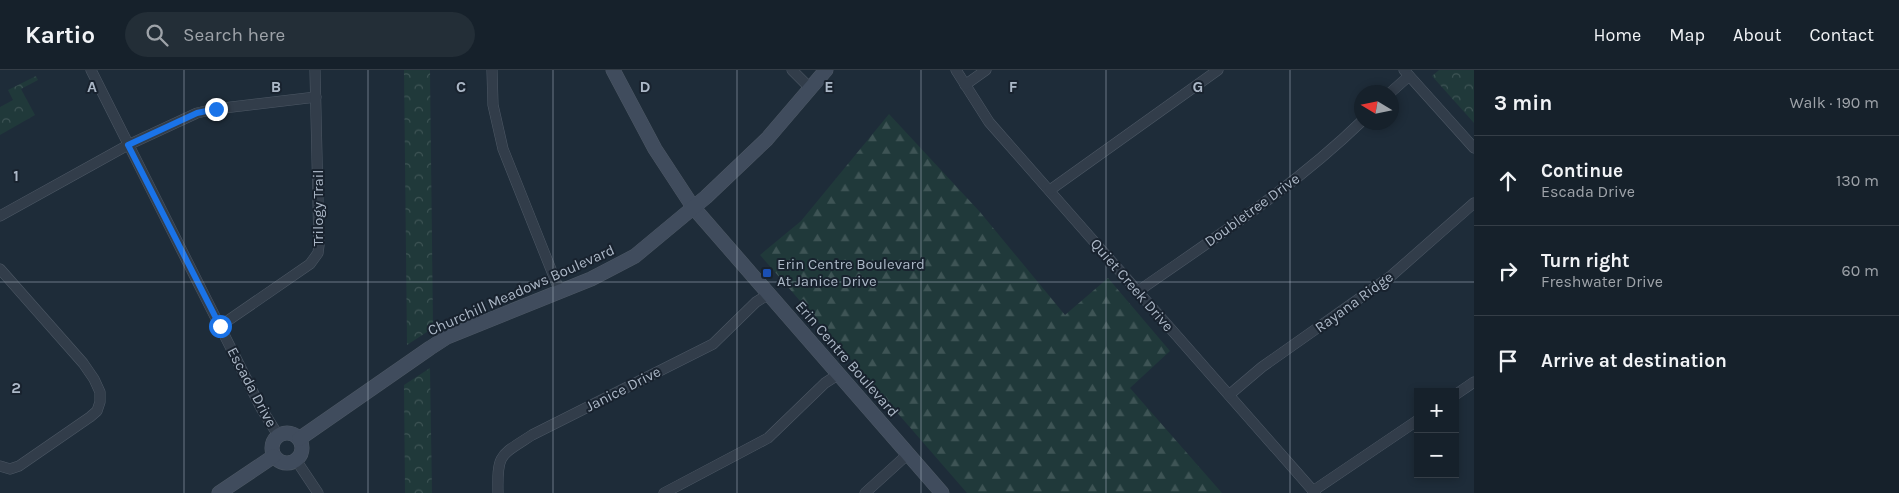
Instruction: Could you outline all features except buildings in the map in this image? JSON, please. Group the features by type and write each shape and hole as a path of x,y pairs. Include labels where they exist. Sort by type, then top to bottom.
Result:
{"street":[{"name":"Escada Drive","path":"91,70 261,408 278,435"},
{"name":"Trilogy Trail","path":"220,326 310,264 318,253 320,245 316,70"},
{"path":"492,70 493,105 503,149 560,292"},
{"name":"Erin Centre Boulevard","path":"613,70 655,150 693,207 942,493"},
{"path":"792,70 810,88"},
{"name":"Churchill Meadows Boulevard","path":"299,439 447,337 591,279 635,256 693,207 767,139 826,70"},
{"name":"Quiet Creek Drive","path":"956,70 989,122 1314,492"},
{"path":"965,85 986,70"},
{"path":"1050,190 1218,70"},
{"path":"1397,85 1406,73 1474,148"},
{"path":"0,216 128,145 197,113 316,97"},
{"name":"Doubletree Drive","path":"1137,292 1289,185 1333,149 1354,129"},
{"name":"Rayana Ridge","path":"1229,395 1262,367 1391,276 1474,203"},
{"path":"0,269 83,364 98,387 101,397 97,411 19,466 10,469 0,466"},
{"name":"Janice Drive","path":"498,493 497,466 505,453 532,435 713,344 756,302 769,294"},
{"path":"664,493 768,438 825,383 839,374"},
{"path":"1459,392 1474,382"},
{"path":"1314,492 1414,423"},
{"path":"287,432 296,435 299,439 302,450 296,460 284,463 274,456 272,445 278,435 287,432"},
{"path":"865,493 908,454"},
{"path":"220,493 274,456"},
{"path":"296,460 318,493"}],"green space":[{"path":"404,70 430,70 433,328 407,345"},
{"path":"1439,70 1474,70 1474,123 1432,76"},
{"path":"36,76 38,80 21,89 35,115 0,135 0,107 13,100 8,90"},
{"path":"889,114 980,212 1065,315 1108,278 1170,351 1130,388 1222,493 967,493 760,255 801,221"},
{"path":"430,368 432,493 405,493 404,385"}],"place":[{"name":"Erin Centre Boulevard At Janice Drive","path":"767,273"}],"route":[{"path":"216,109 197,113 128,145 220,326"}]}
